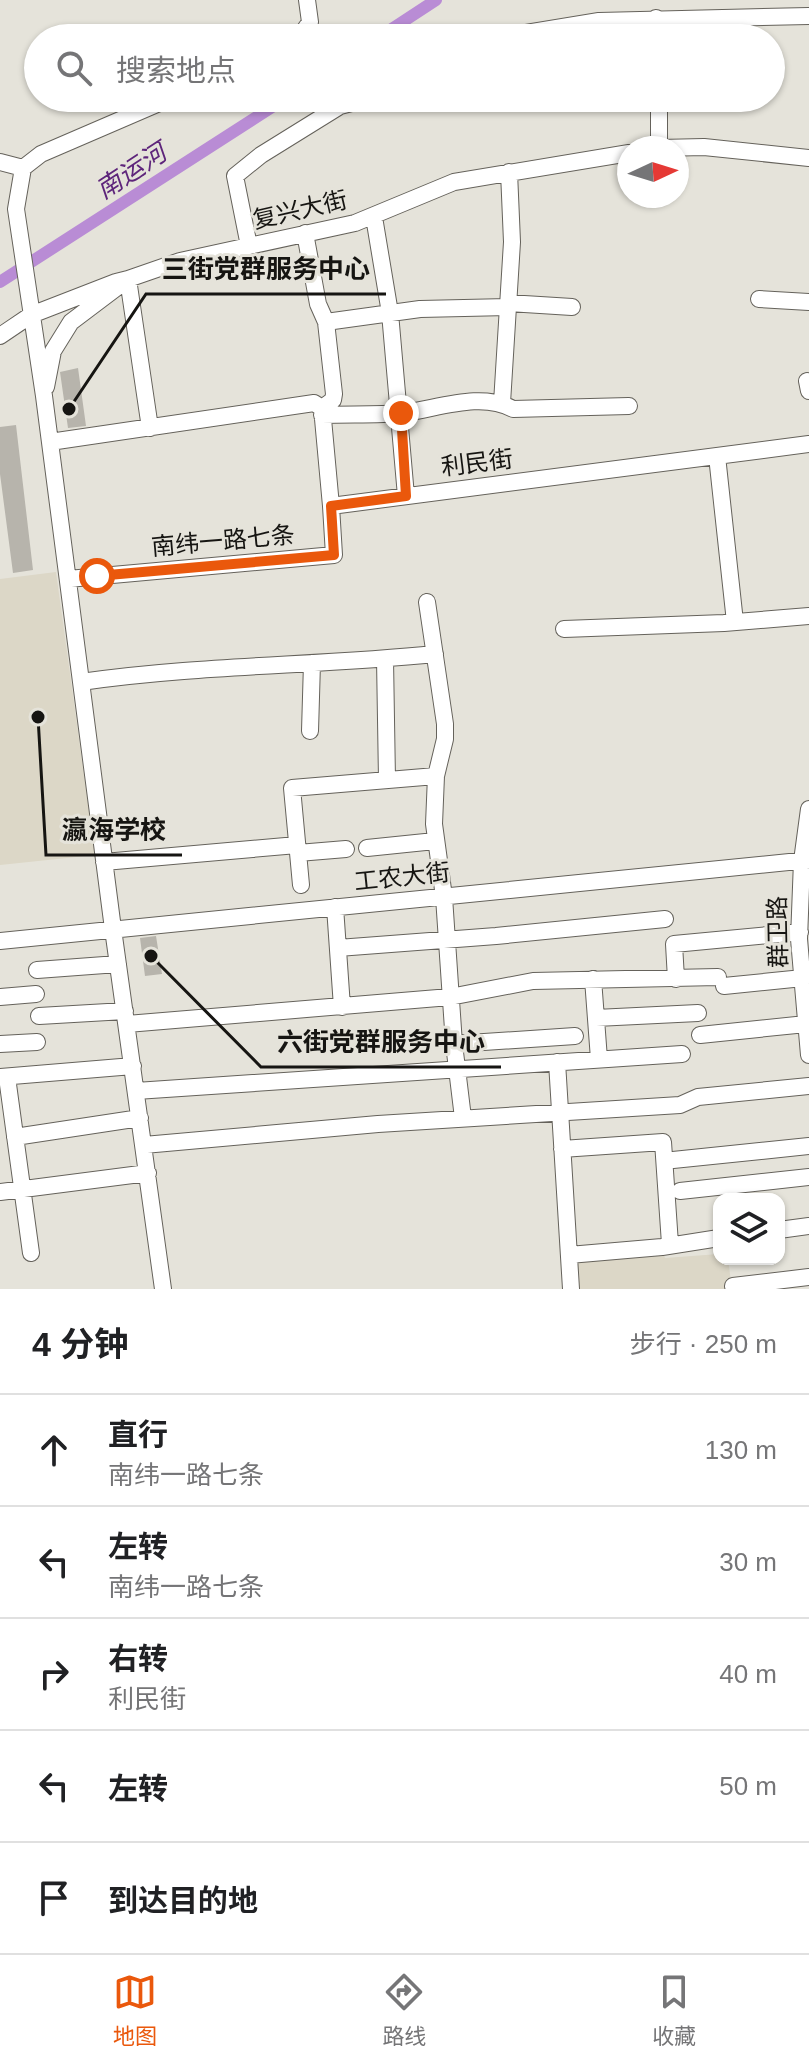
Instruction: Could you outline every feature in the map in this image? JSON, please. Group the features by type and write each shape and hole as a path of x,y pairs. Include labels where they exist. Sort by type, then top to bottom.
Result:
{"street":[{"path":"307,0 309,24"},
{"path":"581,24 656,18 809,16"},
{"path":"656,18 656,24"},
{"path":"138,112 41,154 23,168 16,209 44,396 163,1289"},
{"path":"249,246 235,176 261,155 330,112"},
{"path":"659,112 660,136"},
{"path":"689,147 809,158"},
{"name":"复兴大街","path":"44,396 53,351 71,322 128,279 180,261 374,217 454,182 617,155"},
{"path":"0,162 23,168"},
{"path":"502,403 512,242 509,172"},
{"path":"374,217 390,313 406,496"},
{"path":"305,233 318,304 326,322 334,394 333,400 322,411"},
{"path":"0,336 30,308 128,279 150,428"},
{"path":"759,299 809,302"},
{"path":"326,322 420,309 508,305 572,307"},
{"path":"50,442 314,403 322,411 331,506"},
{"path":"322,411 401,413 452,403 502,403 513,409 629,406"},
{"name":"利民街","path":"331,506 809,444"},
{"path":"717,456 735,622"},
{"name":"南纬一路七条","path":"68,579 334,555 331,506"},
{"path":"427,602 445,724 445,739 436,776 435,841 444,897 454,1044 463,1118"},
{"path":"564,629 809,616"},
{"path":"81,682 151,672 435,654"},
{"path":"385,659 387,780"},
{"path":"310,731 312,663"},
{"path":"301,885 292,788 436,776"},
{"name":"群卫路","path":"809,809 800,932 809,1055"},
{"path":"367,848 435,841"},
{"path":"104,862 298,849 346,849"},
{"name":"工农大街","path":"0,941 805,860"},
{"path":"335,907 342,1007"},
{"path":"338,948 665,919"},
{"path":"676,979 674,944 800,932"},
{"path":"37,970 118,964"},
{"path":"39,1016 126,1018 342,1007 450,997 533,981 676,979 721,982 803,978"},
{"path":"593,979 599,1059"},
{"path":"0,997 36,994"},
{"path":"596,1018 698,1013"},
{"path":"700,1035 806,1024"},
{"path":"454,1044 575,1036"},
{"path":"0,1044 37,1042"},
{"path":"136,1091 682,1054"},
{"path":"557,1062 571,1289"},
{"path":"31,1253 4,1077 133,1066"},
{"path":"144,1145 463,1118 680,1105 698,1097 809,1086"},
{"path":"15,1137 140,1118"},
{"path":"562,1149 663,1142 670,1244"},
{"path":"673,1160 809,1146"},
{"path":"0,1192 148,1173"},
{"path":"680,1191 809,1177"},
{"path":"785,1229 809,1226"},
{"path":"569,1255 662,1247 713,1239"},
{"path":"733,1286 809,1277"}],"shaded area":[{"path":"56,572 95,855 0,865 0,579"},
{"path":"663,1252 665,1258 713,1254 713,1265 729,1265 732,1289 574,1289 571,1260"}],"building":[{"path":"78,368 86,426 68,428 60,372"},
{"path":"16,425 33,570 13,573 0,474 0,427"},
{"path":"156,936 162,974 145,976 140,938"}],"waterway":[{"name":"南运河","path":"399,24 436,0"},
{"name":"南运河","path":"0,282 264,112"}],"place":[{"name":"三街党群服务中心","path":"69,409"},
{"name":"瀛海学校","path":"38,717"},
{"name":"六街党群服务中心","path":"151,956"}],"route":[{"path":"97,576 334,555 331,506 406,496 401,413"}]}
